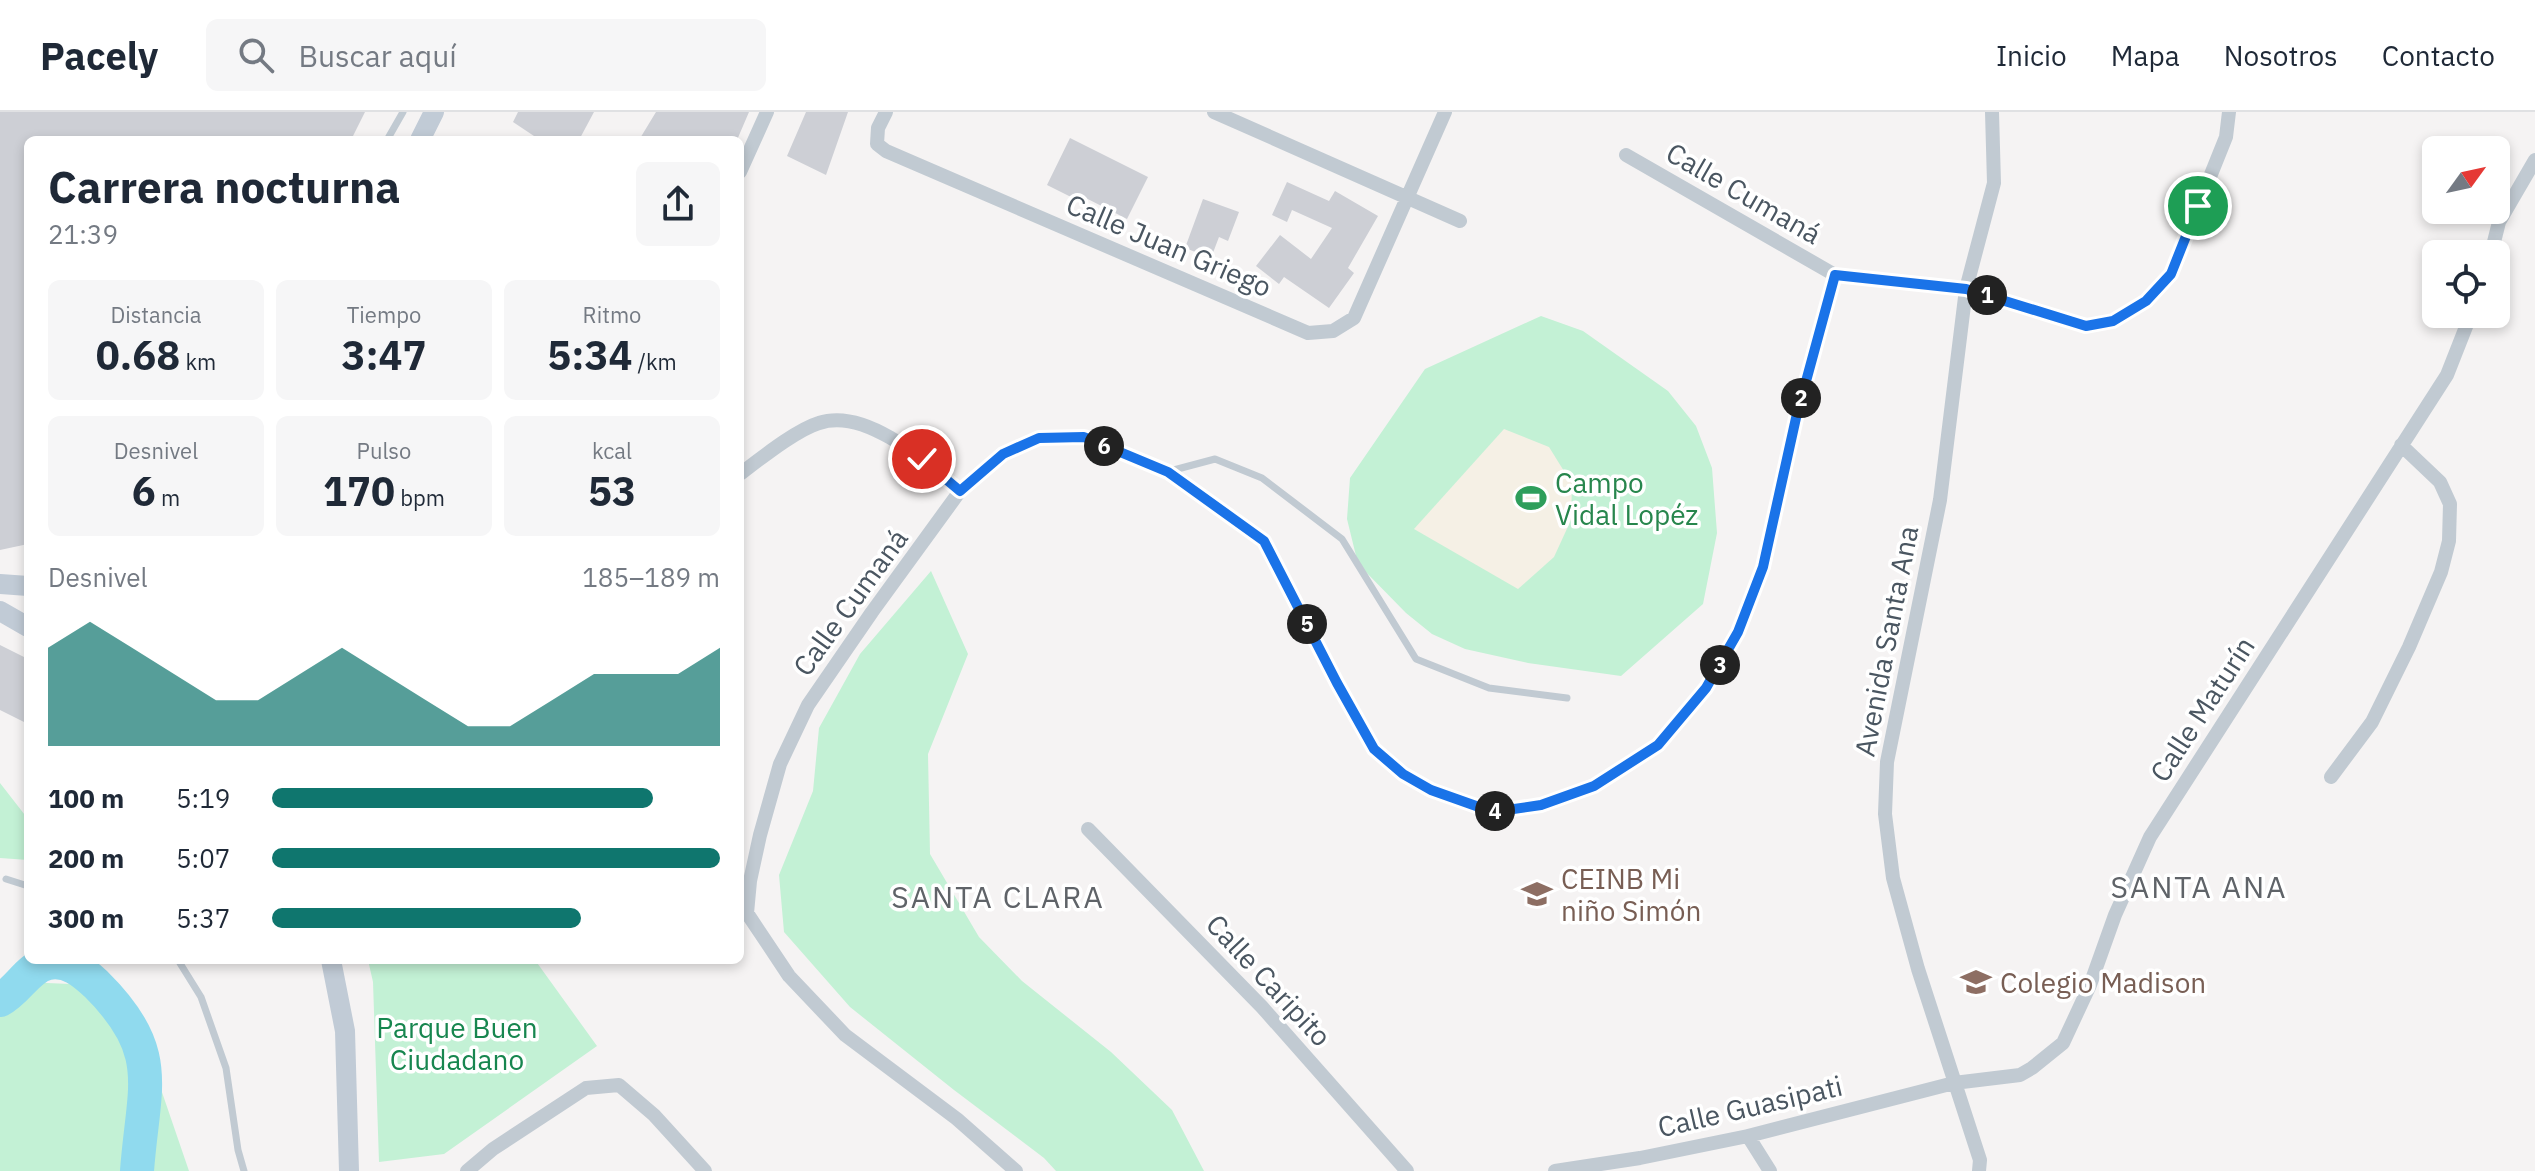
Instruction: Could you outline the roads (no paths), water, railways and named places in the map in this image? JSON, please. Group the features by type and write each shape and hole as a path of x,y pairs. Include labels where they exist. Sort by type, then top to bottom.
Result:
{"street":[{"path":"422,136 434,112"},
{"path":"744,163 767,112"},
{"name":"Calle Juan Griego","path":"886,112 878,128 877,144 886,151 1308,333 1333,331 1354,318 1406,199"},
{"path":"1214,112 1249,119 1406,199 1460,221"},
{"path":"1406,199 1445,112"},
{"name":"Avenida Santa Ana","path":"1979,1171 1980,1160 1918,969 1893,878 1885,814 1887,762 1940,500 1966,289 1994,183 1992,112"},
{"name":"Calle Cumaná","path":"1626,155 1835,275 1966,289 2086,326 2113,321 2146,301 2171,274 2226,137 2229,112"},
{"path":"2494,240 2499,222 2535,160"},
{"name":"Calle Cumaná","path":"1016,1171 957,1119 845,1035 789,976 744,910 760,835 780,764 808,705 960,491 1003,454 1039,438 1084,437 1168,472 1264,541 1374,749 1403,774 1431,790 1493,812 1541,805 1594,786 1658,745 1706,688 1738,632 1763,567 1796,418 1835,275"},
{"name":"Calle Maturín","path":"1954,1083 2020,1075 2063,1043 2150,837 2447,375 2465,328"},
{"path":"744,471 778,446 820,422 845,421 872,427 922,459 960,491"},
{"path":"2331,777 2378,710 2436,584 2449,541 2450,504 2440,482 2401,445"},
{"path":"0,584 24,584"},
{"path":"0,611 24,625"},
{"name":"Calle Caripito","path":"1088,829 1262,1007 1407,1171"},
{"path":"332,964 345,1031 349,1171"},
{"name":"Calle Guasipati","path":"1555,1171 1748,1136 1954,1083"},
{"path":"467,1171 493,1149 586,1088 619,1085 654,1115 705,1171"},
{"path":"1748,1136 1770,1171"}],"lane":[{"path":"389,136 403,112"},
{"path":"1168,472 1215,459 1262,478 1342,539 1416,659 1489,688 1567,698"},
{"path":"6,879 24,885"},
{"path":"180,964 201,997 226,1068 244,1171"}],"waterway":[{"path":"0,1000 44,964"},
{"path":"66,964 96,984 118,1008 141,1051 145,1093 137,1171"}],"place":[{"name":"Campo Vidal Lopéz","path":"1531,498"},
{"name":"CEINB Mi niño Simón","path":"1537,894"},
{"name":"Colegio Madison","path":"1976,982"}],"district":[{"name":"SANTA ANA","path":"2199,886"},
{"name":"SANTA CLARA","path":"998,896"}],"park label":[{"name":"Parque Buen Ciudadano","path":"457,1043"}]}
